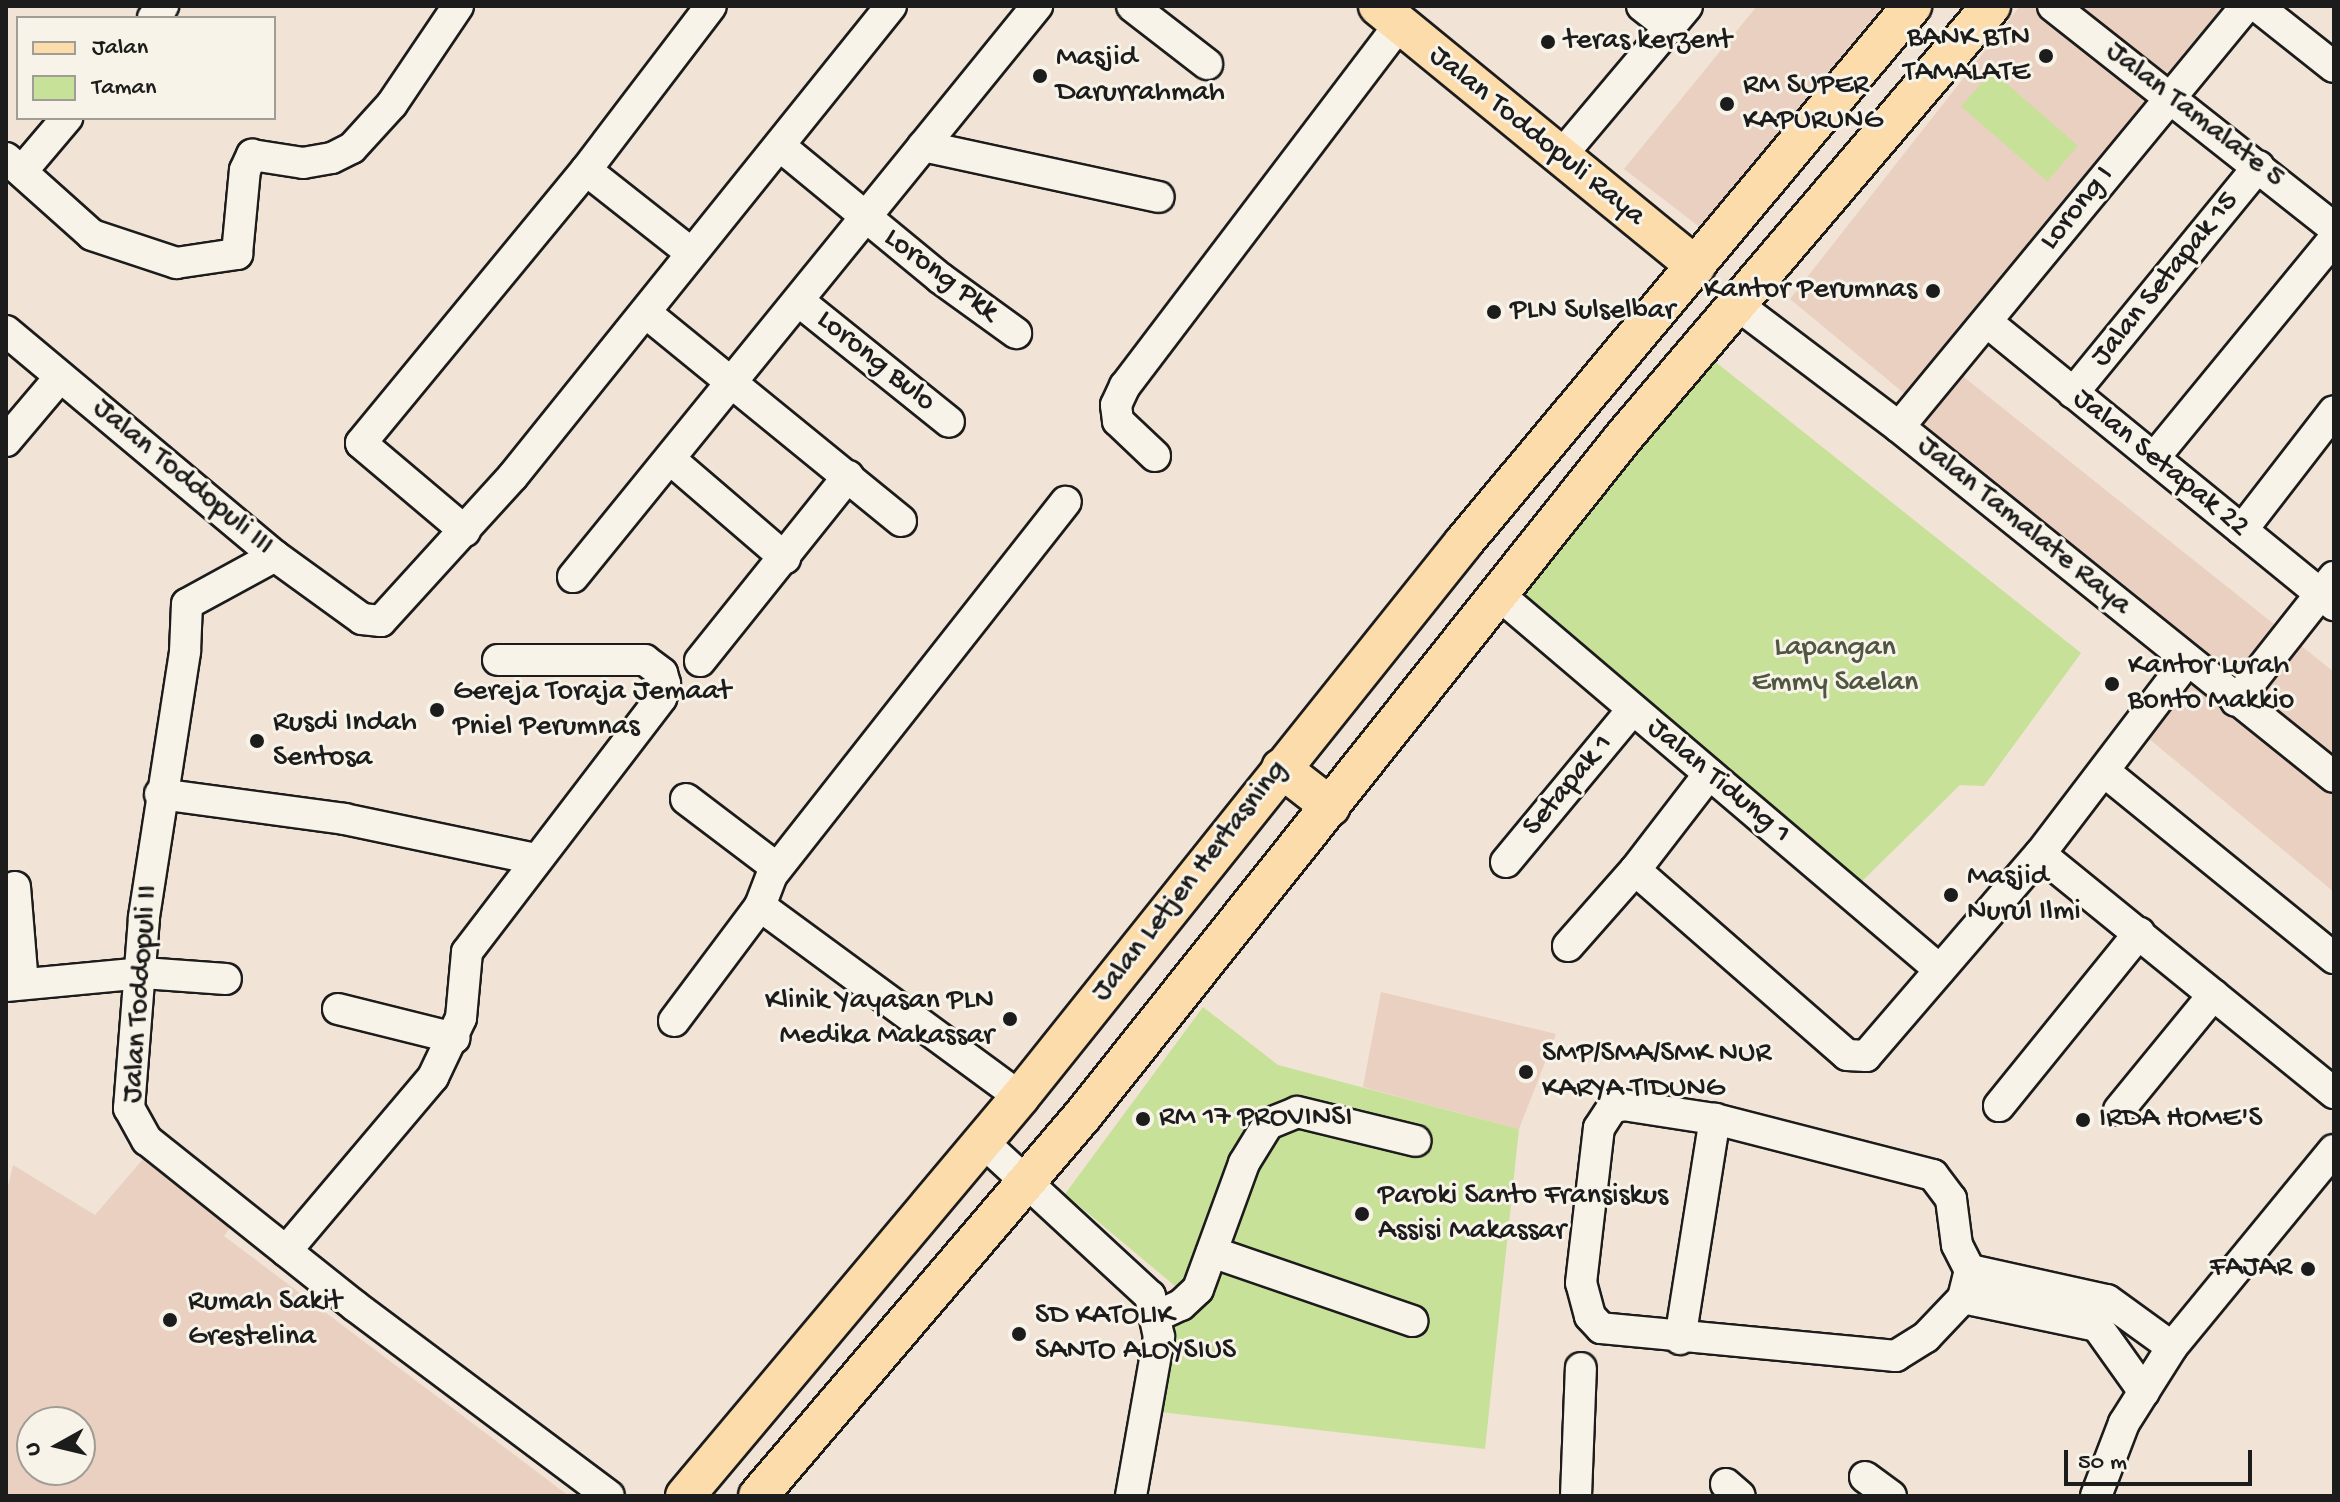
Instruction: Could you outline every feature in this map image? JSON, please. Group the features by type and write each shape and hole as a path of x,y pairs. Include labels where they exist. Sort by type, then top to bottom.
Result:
{"main road":[{"name":"Jalan Letjen Hertasning","path":"685,1496 983,1142 1281,768 1912,6"},
{"name":"Jalan Letjen Hertasning","path":"758,1496 1028,1181 1735,303 1991,6"},
{"name":"Jalan Toddopuli Raya","path":"1388,16 1696,266"},
{"path":"1281,768 1331,807"}],"street":[{"path":"65,120 14,165 63,212 105,240 176,263 237,254 245,170 252,155 303,163 332,158 352,148 392,104 458,6"},
{"path":"711,6 586,170 361,443 465,531 646,313 889,7"},
{"path":"573,577 800,302 864,218 1037,6"},
{"path":"1132,6 1207,64"},
{"path":"1560,157 1678,17 1642,6"},
{"name":"Jalan Tamalate 5","path":"2053,6 2334,228"},
{"name":"Lorong I","path":"1899,427 2246,6"},
{"path":"2257,6 2334,67"},
{"path":"1155,456 1118,421 1116,405 1125,386 1388,16"},
{"name":"Lorong Pkk","path":"780,146 864,218 1016,333"},
{"path":"923,146 1159,197"},
{"name":"Jalan Setapak 15","path":"2073,393 2259,166"},
{"path":"586,170 691,253"},
{"path":"2154,458 2334,239"},
{"name":"Lorong Bulo","path":"800,302 949,422"},
{"name":"Jalan Tamalate Raya","path":"1735,303 1899,427 2334,777"},
{"path":"646,313 901,521"},
{"name":"Jalan Setapak 22","path":"1987,322 2242,530 2329,592"},
{"name":"Jalan Toddopuli III","path":"6,331 275,556 362,619 381,621 465,531"},
{"path":"6,441 60,377"},
{"path":"2242,530 2334,411"},
{"path":"670,459 785,558"},
{"path":"700,661 848,476"},
{"path":"674,1021 760,906 777,868 1066,502"},
{"name":"Jalan Toddopuli II","path":"275,556 187,604 185,652 160,794 144,918 143,973 129,1108 147,1140 286,1251 609,1496"},
{"path":"2236,701 2329,592"},
{"name":"Jalan Tidung 1","path":"1498,594 1940,970"},
{"path":"286,1251 433,1077 454,1038 467,952 535,859 661,698 665,684 662,673 645,660 498,660"},
{"path":"1635,870 1847,1055 1866,1056 2040,854 2188,660"},
{"name":"Setapak 1","path":"1506,862 1632,710"},
{"path":"2105,772 2334,958"},
{"path":"1568,946 1635,870 1709,774"},
{"path":"160,794 344,819 535,859"},
{"path":"686,799 777,868"},
{"path":"2040,854 2334,1093"},
{"path":"15,887 14,985 143,973 226,979"},
{"path":"760,906 1020,1097"},
{"path":"1999,1106 2139,933"},
{"path":"2119,1110 2213,995"},
{"path":"338,1009 454,1038"},
{"path":"1623,1105 1715,1119 1933,1175 1951,1199 1957,1245 1967,1284 1926,1337 1896,1356 1680,1339 1601,1328 1584,1300 1581,1283 1599,1128 1612,1108 1623,1105"},
{"path":"1157,1316 1181,1305 1198,1289 1258,1135 1283,1115 1321,1116 1416,1141"},
{"path":"1680,1339 1715,1119"},
{"path":"983,1142 1136,1279 1157,1316 1159,1337 1131,1496"},
{"path":"2096,1496 2124,1423 2172,1347 2334,1150"},
{"path":"1212,1252 1412,1321"},
{"path":"1967,1284 2102,1313 2172,1347"},
{"path":"2102,1313 2144,1392"},
{"path":"1576,1496 1581,1368"},
{"path":"1865,1477 1891,1496"}],"shaded area":[{"path":"1757,6 1883,6 1701,228 1624,169"},
{"path":"2020,6 2245,6 1922,408 1790,299"},
{"path":"1960,374 2334,672 2334,892 2148,738 2202,671 1917,428"},
{"path":"1381,992 1556,1034 1519,1129 1363,1087"},
{"name":"Rumah Sakit Grestelina","path":"149,1152 233,1223 224,1236 569,1496 6,1496 6,1195 13,1165 95,1215"}],"green space":[{"path":"1992,71 2078,146 2047,181 1961,106"},
{"name":"Lapangan Emmy Saelan","path":"1698,348 2081,653 1984,786 1960,785 1850,893 1498,594"},
{"path":"1203,1007 1278,1065 1519,1129 1485,1449 1160,1412 1175,1286 1065,1194"}],"place":[{"name":"teras kerzent","path":"1548,42"},
{"name":"BANK BTN TAMALATE","path":"2046,56"},
{"name":"Masjid Darurrahmah","path":"1040,76"},
{"name":"RM SUPER KAPURUNG","path":"1727,104"},
{"name":"Kantor Perumnas","path":"1933,291"},
{"name":"PLN Sulselbar","path":"1494,312"},
{"name":"Kantor Lurah Bonto Makkio","path":"2112,684"},
{"name":"Gereja Toraja Jemaat Pniel Perumnas","path":"437,710"},
{"name":"Rusdi Indah Sentosa","path":"257,741"},
{"name":"Masjid Nurul Ilmi","path":"1951,895"},
{"name":"Klinik Yayasan PLN Medika Makassar","path":"1010,1019"},
{"name":"SMP/SMA/SMK NUR KARYA TIDUNG","path":"1526,1072"},
{"name":"RM 17 PROVINSI","path":"1143,1119"},
{"name":"IRDA HOME'S","path":"2083,1120"},
{"name":"Paroki Santo Fransiskus Assisi Makassar","path":"1362,1214"},
{"name":"FAJAR","path":"2308,1269"},
{"name":"Rumah Sakit Grestelina","path":"170,1320"},
{"name":"SD KATOLIK SANTO ALOYSIUS","path":"1019,1334"}]}
